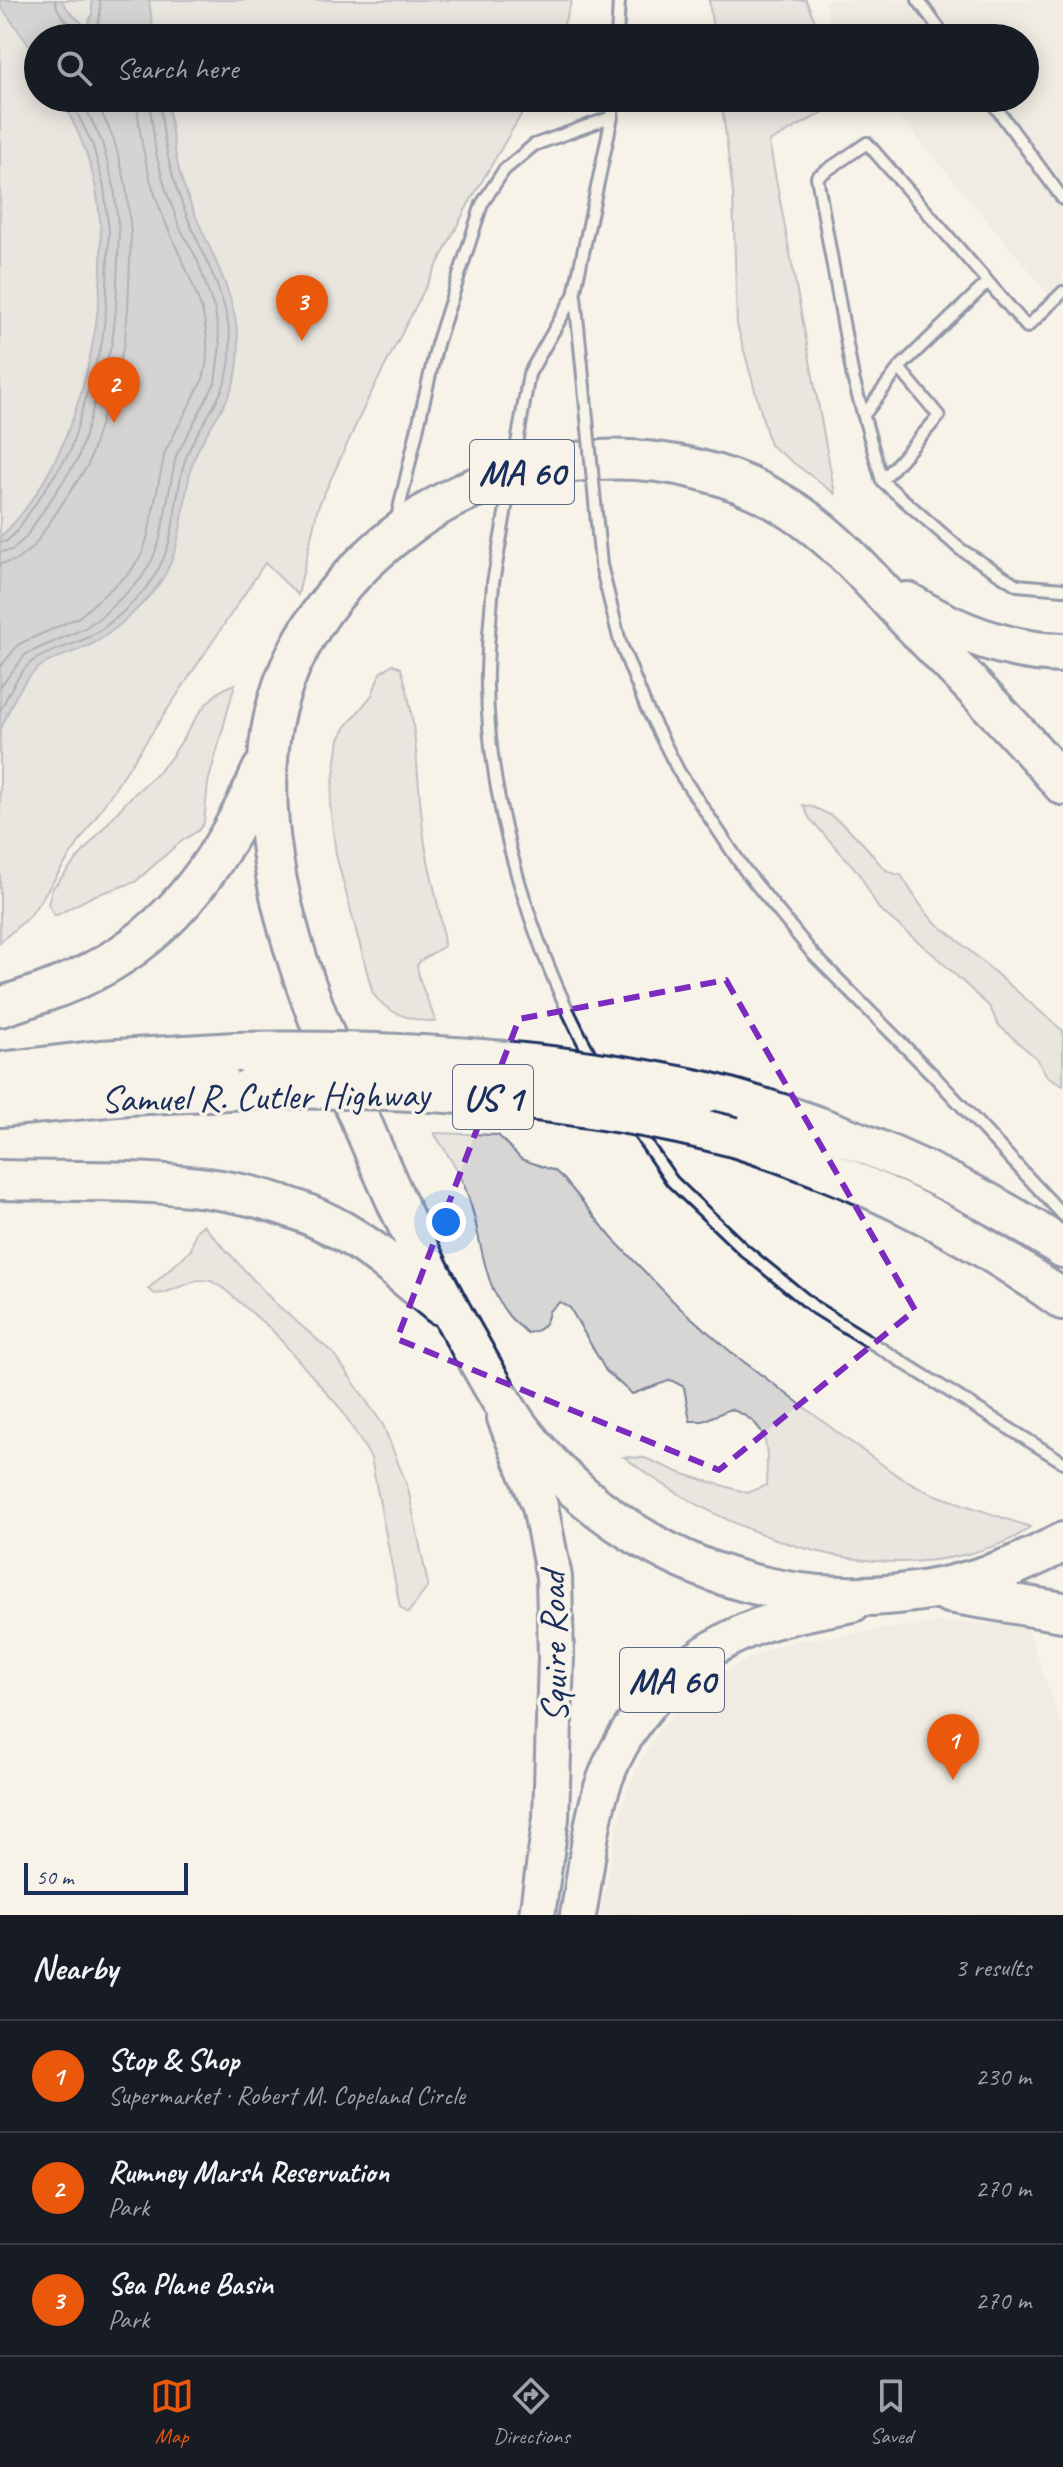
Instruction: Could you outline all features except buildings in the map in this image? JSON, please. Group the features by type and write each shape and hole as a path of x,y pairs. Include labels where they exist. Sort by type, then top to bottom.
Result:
{"highway":[{"name":"MA 60","path":"493,1388 452,1315 393,1195 356,1110 296,951 271,850 268,756 279,695 311,627 347,578 393,536 442,503 519,473 566,462 623,460 683,467 755,490 796,512 894,594 944,623 1005,645 1063,653"},
{"path":"854,561 1063,785"},
{"path":"0,1007 95,971 161,924 190,894 218,857 242,816 268,756"},
{"name":"Samuel R. Cutler Highway","path":"0,1072 101,1060 236,1052 338,1051 479,1059 616,1074 708,1092 795,1118 883,1151 957,1186 1063,1248"},
{"name":"Samuel R. Cutler Highway","path":"0,1107 128,1095 248,1089 364,1090 505,1098 643,1116 734,1137 835,1171 908,1205 990,1250 1063,1300"},
{"path":"0,1180 179,1185 225,1189 267,1199 345,1232 452,1315"},
{"path":"493,1388 530,1441 564,1479 611,1519 662,1549 721,1576 780,1591 846,1596 921,1592 1063,1612"},
{"name":"MA 60","path":"921,1592 1006,1570 1063,1542"}],"main road":[{"name":"Squire Road","path":"493,1388 540,1506 554,1577 556,1657 551,1818 537,1915"},
{"name":"Squire Road","path":"578,1915 592,1826 606,1775 634,1725 672,1680 703,1654 759,1626 790,1617 921,1592"}],"lane":[{"path":"618,24 619,0"},
{"path":"918,0 936,24"},
{"path":"606,1084 577,1032 541,944 511,857 494,772 487,687 493,583 529,374 574,295 612,112"},
{"path":"999,112 1063,199"},
{"path":"393,536 431,368 482,204 504,170 534,145 612,117"},
{"path":"1063,292 1027,327 867,143 817,177 853,378 882,481 960,549 1017,585 1063,589"},
{"path":"864,415 899,368 987,283"},
{"path":"574,295 601,565 620,642 646,707 679,772 744,869 813,954 934,1076 1063,1215"},
{"path":"882,481 939,416 899,368"},
{"path":"613,1096 672,1181 744,1250 814,1307 1062,1462"}],"highlighted area":[{"path":"726,980 915,1310 719,1470 397,1339 519,1019"}],"shaded area":[{"path":"0,0 572,0 564,24 24,24 24,112 523,112 468,205 367,401 318,507 298,595 265,563 30,916 0,942"},
{"path":"709,0 806,0 816,24 712,24"},
{"path":"824,0 1063,0 1063,301 1058,305 896,112 1039,112 1039,24 830,24"},
{"path":"723,112 824,112 769,142 835,494 770,445 737,325 733,193"},
{"path":"393,664 401,668 407,690 425,844 443,933 444,946 417,966 436,1022 401,1015 386,1007 373,994 336,855 330,804 339,739 372,695 380,673"},
{"path":"235,684 208,783 204,823 199,830 179,843 135,882 93,896 55,916 48,904 52,889 128,800 164,766 203,708 212,698"},
{"path":"803,805 830,815 846,827 885,869 901,875 933,921 1063,1031 1063,1085 1047,1076 1036,1058 998,1025 990,1007 878,908 859,873 810,819"},
{"path":"434,1133 498,1135 521,1159 555,1171 612,1238 679,1307 731,1352 841,1435 898,1476 930,1493 1030,1527 993,1547 968,1554 923,1561 878,1561 832,1555 787,1543 743,1527 661,1483 624,1457 645,1458 683,1474 748,1493 766,1485 766,1448 760,1429 730,1409 703,1421 690,1421 684,1387 671,1380 632,1394 606,1371 570,1308 560,1302 549,1311 545,1324 527,1333 509,1316 493,1289 466,1190"},
{"path":"203,1225 275,1303 334,1354 383,1425 408,1488 427,1580 427,1588 408,1613 400,1607 371,1458 341,1409 272,1330 223,1288 211,1281 198,1280 164,1293 155,1294 148,1289 191,1250 196,1231"},
{"path":"937,1622 1027,1626 1063,1731 1063,1915 600,1915 623,1802 637,1769 672,1715 701,1687 773,1647"}],"water":[{"path":"0,0 61,0 83,24 24,24 24,38 0,5"},
{"path":"92,0 149,0 152,24 88,24 92,15"},
{"path":"68,112 169,112 184,187 230,298 236,322 237,370 229,396 195,456 175,549 162,579 139,607 108,634 37,669 20,690 0,731 0,537 28,505 52,466 86,375 96,326 101,278 101,232 96,189 82,142"}],"place":[{"name":"Sea Plane Basin","path":"302,341"},
{"name":"Rumney Marsh Reservation","path":"114,423"},
{"name":"Stop & Shop","path":"953,1780"}]}
